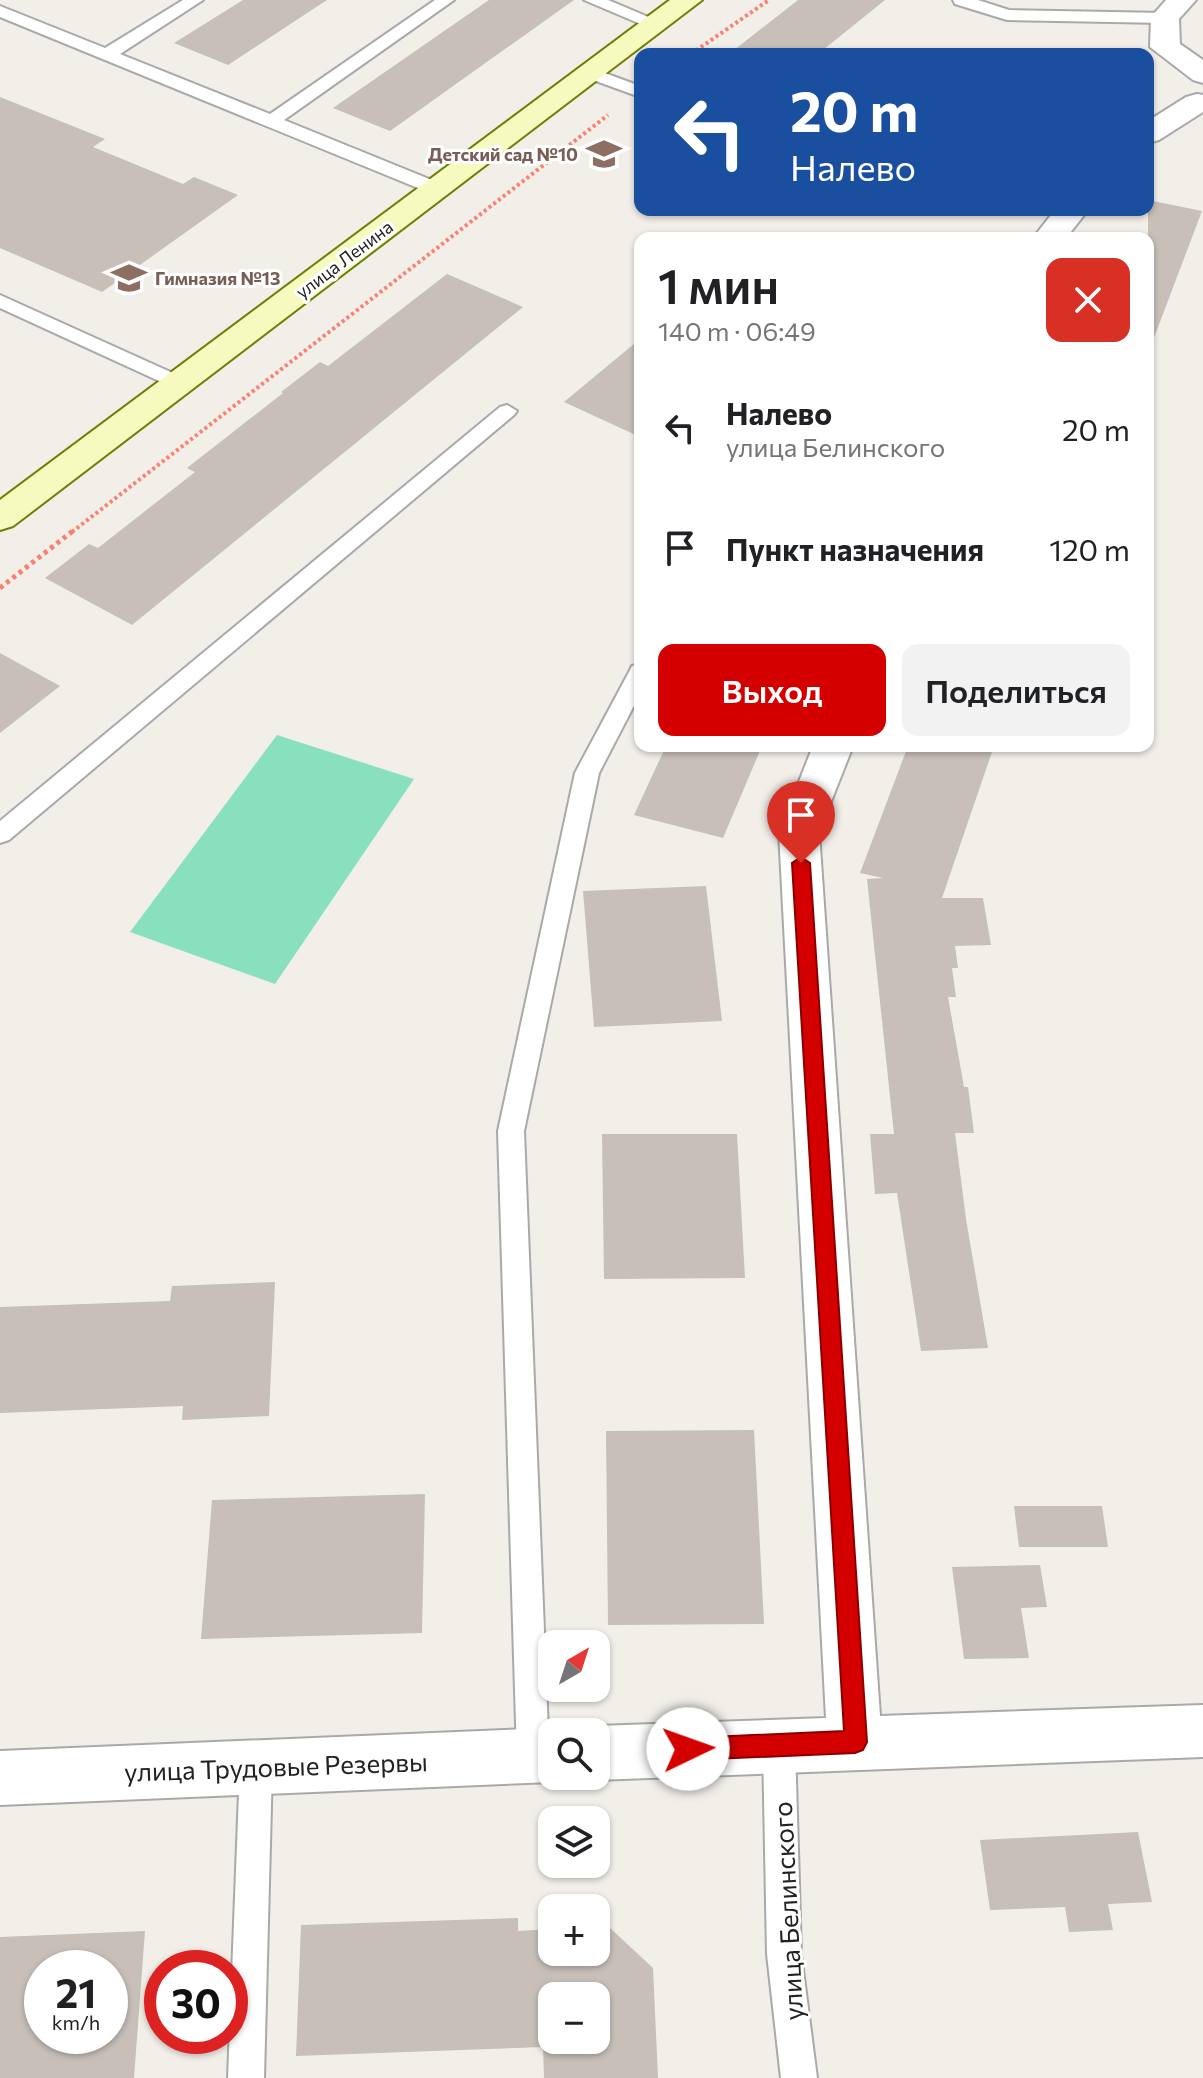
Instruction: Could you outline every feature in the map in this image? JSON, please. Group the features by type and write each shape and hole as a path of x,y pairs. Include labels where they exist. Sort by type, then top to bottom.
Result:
{"street":[{"name":"улица Ленина","path":"0,518 688,0"},
{"path":"1154,129 1202,91 1165,47 1174,9"},
{"path":"1054,232 1067,216"},
{"path":"831,752 799,832 855,1742"},
{"path":"610,1752 1203,1731"},
{"name":"улица Трудовые Резервы","path":"0,1778 538,1756"}],"lane":[{"path":"107,54 195,0"},
{"path":"272,121 446,0"},
{"path":"592,0 656,24"},
{"path":"961,0 1007,15 1174,9"},
{"path":"0,11 437,189"},
{"path":"591,73 634,90"},
{"path":"0,301 179,383"},
{"path":"0,834 507,411"},
{"path":"541,1718 511,1131 587,773 634,683"},
{"name":"улица Белинского","path":"779,1745 784,1954 799,2078"},
{"path":"246,2078 256,1767"}],"path":[{"path":"700,48 769,0"},
{"path":"0,588 634,96"}],"green space":[{"path":"277,735 414,779 275,984 130,932"}],"building":[{"path":"243,0 327,0 228,65 174,43"},
{"path":"489,0 574,0 390,131 333,108"},
{"path":"798,0 885,0 825,48 737,48"},
{"path":"0,97 105,139 93,147 183,184 194,177 238,195 102,292 0,248"},
{"path":"1154,201 1202,211 1154,338 1154,232 1148,232 1148,216 1154,216"},
{"path":"447,274 523,307 132,625 45,578 89,544 98,548 195,472 187,468 281,392 320,362 328,366"},
{"path":"634,344 634,434 564,402"},
{"path":"0,653 60,686 0,733"},
{"path":"663,752 759,752 723,838 634,815"},
{"path":"906,752 992,752 942,898 983,898 991,945 955,946 958,968 952,968 956,997 948,997 964,1087 968,1087 974,1133 955,1133 988,1348 921,1351 897,1193 875,1194 870,1134 894,1134 867,879 883,878 860,873"},
{"path":"706,886 722,1021 594,1027 583,891"},
{"path":"602,1134 737,1134 745,1278 604,1279"},
{"path":"275,1282 269,1416 182,1420 183,1406 0,1413 0,1307 170,1301 172,1286"},
{"path":"754,1430 764,1624 608,1625 606,1431"},
{"path":"425,1494 422,1633 201,1639 212,1500"},
{"path":"1014,1506 1102,1506 1108,1547 1019,1547"},
{"path":"1040,1565 1047,1607 1021,1608 1029,1658 964,1659 952,1567"},
{"path":"1138,1832 1152,1902 1108,1904 1113,1930 1069,1932 1065,1907 990,1910 980,1840"},
{"path":"518,1918 518,1931 538,1930 538,1966 610,1966 610,1928 653,1968 658,2078 544,2078 543,2054 610,2054 610,1982 538,1982 538,2047 296,2056 301,1925"},
{"path":"145,1931 134,2078 0,2078 0,1937"}],"place":[{"name":"Детский сад №10","path":"604,154"},
{"name":"Гимназия №13","path":"129,278"}],"route":[{"path":"688,1749 855,1742 801,863"}]}
